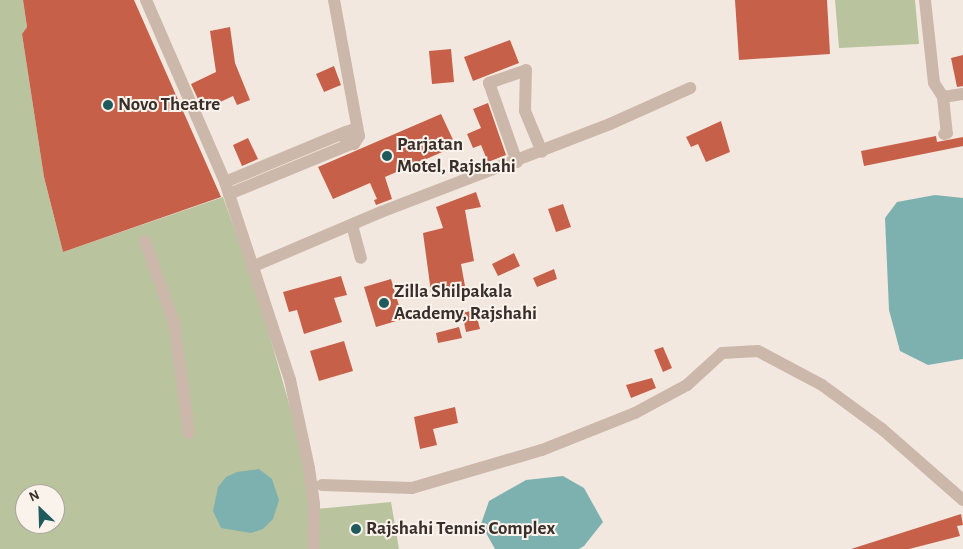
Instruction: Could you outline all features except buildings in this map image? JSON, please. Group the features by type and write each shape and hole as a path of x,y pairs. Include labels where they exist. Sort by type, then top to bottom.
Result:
{"street":[{"path":"146,0 227,188 290,380 309,468 314,504 313,549"},
{"path":"227,188 352,138 334,0"},
{"path":"925,0 934,82 943,97 947,133 944,134"},
{"path":"517,162 489,83 526,70 525,111 542,152"},
{"path":"254,266 352,225 542,152 690,88"},
{"path":"943,97 963,94"},
{"path":"352,225 361,258"},
{"path":"145,241 174,323 189,433"},
{"path":"322,485 412,488 542,450 635,413 687,385 722,353 758,351 830,391 882,429 963,500"}],"green space":[{"path":"0,0 23,0 27,27 22,34 44,177 63,252 223,197 257,292 297,431 308,481 309,549 0,549"},
{"path":"835,0 915,0 919,44 839,48"},
{"name":"Rajshahi Tennis Complex","path":"391,502 399,549 315,549 316,509"}],"water":[{"path":"935,195 963,198 963,359 928,365 900,351 889,310 885,218 897,202"},
{"path":"259,469 272,479 279,500 273,519 263,529 251,533 221,528 213,511 218,487 226,477 237,472"},
{"path":"563,476 584,488 603,522 584,546 579,549 495,549 481,524 489,501 526,480"}],"place":[{"name":"Novo Theatre","path":"108,105"},
{"name":"Parjatan Motel, Rajshahi","path":"387,156"},
{"name":"Zilla Shilpakala Academy, Rajshahi","path":"384,303"},
{"name":"Rajshahi Tennis Complex","path":"356,529"}]}
